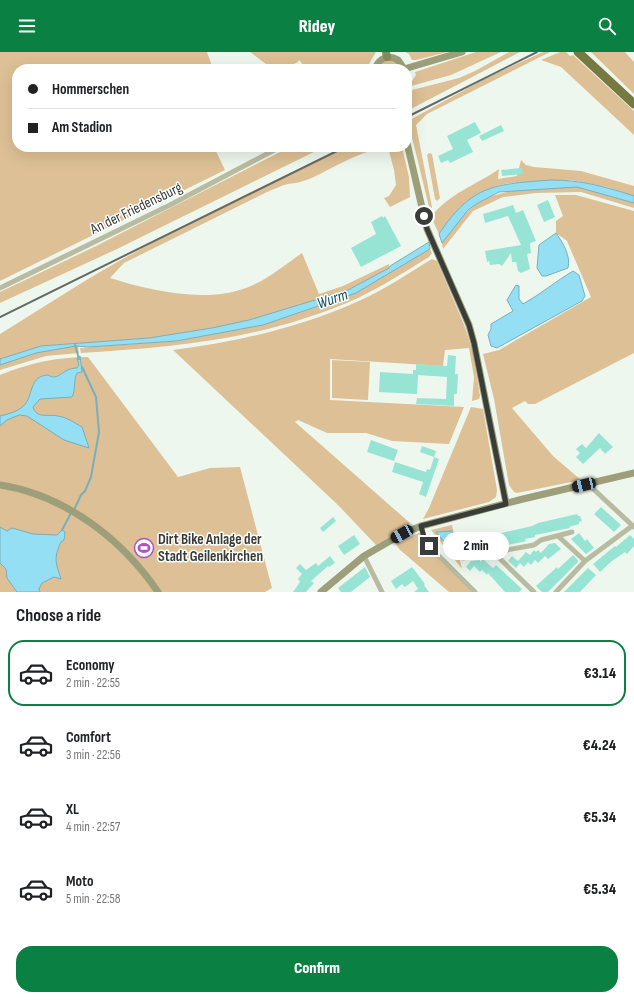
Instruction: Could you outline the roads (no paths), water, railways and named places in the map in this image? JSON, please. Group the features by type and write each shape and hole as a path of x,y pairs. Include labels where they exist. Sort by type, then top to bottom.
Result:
{"highway":[{"path":"578,52 634,104"}],"main road":[{"path":"412,67 462,52"},
{"path":"377,64 386,55 398,60 401,64"},
{"path":"409,152 427,229 469,325 474,343 506,504"},
{"path":"321,592 364,556 402,534 421,526 634,473"},
{"path":"0,485 17,488 47,499 89,521 128,555 146,575 158,592"}],"street":[{"name":"An der Friedensburg","path":"0,288 170,205 271,152"},
{"path":"556,592 585,561 633,527 588,484"},
{"path":"421,526 424,537 429,546 475,592"},
{"path":"463,558 534,545 541,540 572,532"},
{"path":"558,536 585,561"},
{"path":"493,552 534,592"},
{"path":"364,556 382,592"}],"water":[{"path":"552,180 584,183 614,190 634,196 634,203 577,187 499,192 468,210 442,243 439,234 451,217 474,196 500,186 515,183"},
{"path":"556,233 564,245 569,263 568,268 542,276 537,268 539,245"},
{"name":"Wurm","path":"429,242 430,249 356,293 263,325 176,341 89,347 76,346 36,353 0,365 0,359 41,346 149,338 212,328 249,320 348,290 389,268"},
{"path":"573,271 579,275 585,296 582,301 497,348 491,346 488,335 491,329 491,324 513,311 507,300 516,285 519,286 519,299 523,304"},
{"path":"80,356 82,372 77,373 72,397 40,399 33,407 40,415 61,417 82,427 89,448 64,440 27,416 19,415 7,420 0,426 0,416 14,412 24,406 38,378 48,375 55,377 68,370 77,368 79,365 77,358"},
{"path":"0,527 7,531 12,528 33,534 57,535 62,530 65,532 64,540 58,548 56,557 61,579 54,577 42,583 39,589 40,592 17,592 7,578 6,569 0,563"},
{"path":"452,531 456,556 436,532"}],"waterway":[{"path":"75,345 79,359"},
{"path":"74,510 91,477 99,432 96,397 82,367"},
{"path":"62,530 71,513"}],"railway":[{"path":"412,114 537,52"},
{"path":"0,317 335,152"}],"place":[{"name":"Dirt Bike Anlage der Stadt Geilenkirchen","path":"144,548"}]}
